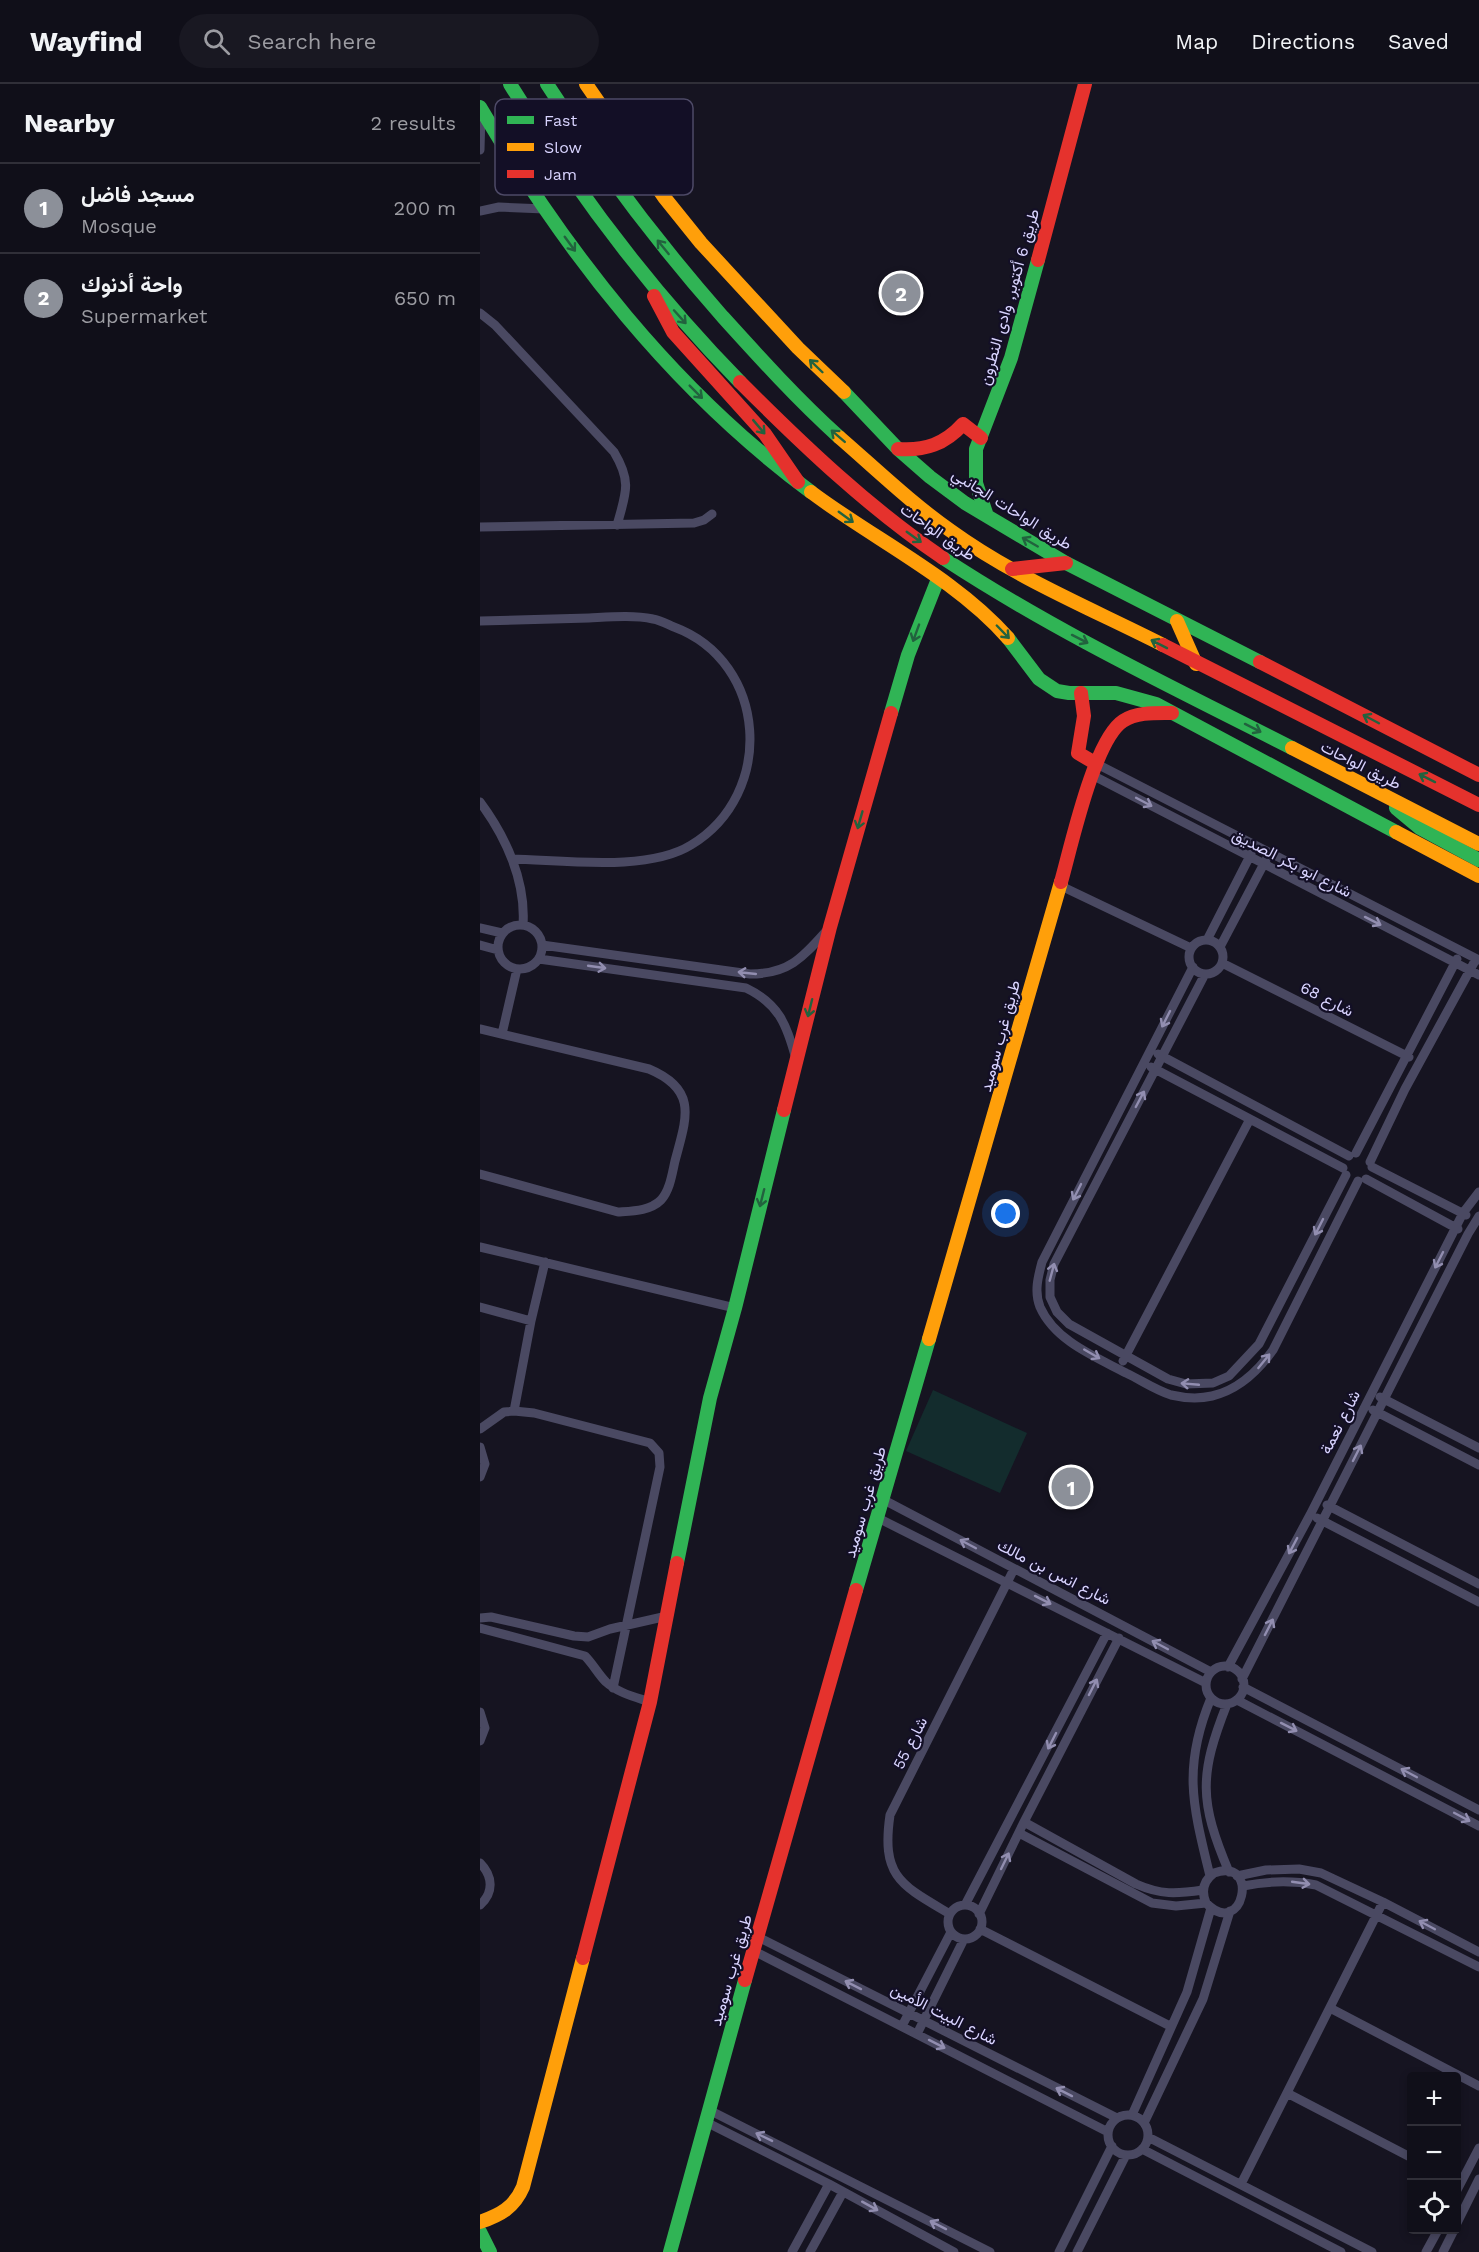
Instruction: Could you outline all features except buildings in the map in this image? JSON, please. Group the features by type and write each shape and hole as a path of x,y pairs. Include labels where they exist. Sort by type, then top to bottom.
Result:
{"main road":[{"name":"طريق الواحات","path":"510,84 520,99"},
{"name":"طريق الواحات","path":"547,84 557,99"},
{"name":"طريق الواحات الجانبي","path":"586,84 596,99"},
{"name":"طريق 6 أكتوبر, وادى النطرون","path":"987,517 978,495 974,472 976,449 1011,358 1085,84"},
{"path":"481,108 495,133"},
{"path":"535,195 606,291 668,362 720,415 798,482 968,601 1013,643 1043,683 1061,692 1102,692 1129,695 1156,704 1479,876"},
{"name":"طريق الواحات","path":"583,195 648,281 752,394 819,459 870,503 940,555 1006,598 1067,632 1479,844"},
{"name":"طريق الواحات","path":"622,195 711,303 777,378 834,432 922,509 952,532 1012,569 1479,805"},
{"name":"طريق الواحات الجانبي","path":"663,195 701,243 794,344 898,449 946,489 987,517 1066,563 1479,775"},
{"path":"648,281 659,308 674,332 753,419 798,482"},
{"path":"898,449 918,450 939,444 956,433 963,424 981,438"},
{"path":"1012,569 1066,563"},
{"path":"490,2252 481,2229 513,2207 524,2184 650,1702 704,1424 830,927 908,655 938,579"},
{"path":"1177,621 1196,664"},
{"path":"1081,693 1084,716 1078,753 1094,769"},
{"name":"طريق غرب سوميد","path":"670,2252 758,1937 1094,769 1107,736 1122,721 1141,713 1172,713"},
{"path":"1388,798 1413,824 1479,860"}],"street":[{"path":"480,150 481,108"},
{"path":"480,211 499,207 544,209"},
{"path":"480,313 495,325 614,452 624,469 627,489 617,525"},
{"path":"480,527 694,523 712,514"},
{"path":"480,621 614,617 653,619 690,633 721,657 742,690 751,727 749,766 736,801 716,827 691,846 661,858 630,862 512,859"},
{"name":"شارع ابو بكر الصديق","path":"1094,769 1255,846 1477,960"},
{"name":"شارع ابو بكر الصديق","path":"1094,769 1263,865 1479,975"},
{"path":"480,802 499,829 512,859 521,889 523,925"},
{"path":"1207,940 1255,846"},
{"path":"1220,947 1269,854"},
{"path":"1061,886 1191,948"},
{"path":"523,925 538,934 542,945 539,959 527,968 517,969 504,963 498,950 499,938 512,926 523,925"},
{"path":"542,945 750,974 764,974 778,971 801,958 830,927"},
{"path":"480,928 502,933"},
{"path":"1207,940 1220,947 1223,955 1222,963 1217,970 1205,974 1193,967 1189,958 1191,948 1198,942 1207,940"},
{"path":"480,945 498,950"},
{"path":"1205,974 1054,1264 1049,1288 1053,1305 1077,1330 1168,1379 1186,1384 1213,1383 1229,1376 1252,1353 1265,1334 1345,1172 1345,1161 1353,1154 1461,951"},
{"path":"539,959 746,988 761,995 783,1021 797,1061"},
{"path":"1193,967 1055,1236 1040,1270 1037,1298 1052,1324 1070,1341 1162,1392 1192,1398 1222,1393 1248,1378 1267,1358 1362,1180 1370,1173 1371,1164 1419,1062 1477,960"},
{"name":"شارع 68","path":"1222,963 1419,1062"},
{"path":"502,1034 517,969"},
{"path":"480,1029 649,1069 664,1076 676,1087 684,1101 686,1117 669,1187 661,1200 649,1208 618,1212 480,1174"},
{"path":"1150,1050 1353,1154 1363,1154 1371,1164 1463,1213 1478,1218"},
{"path":"1143,1063 1345,1172 1351,1180 1362,1180 1468,1234"},
{"path":"1119,1369 1250,1119"},
{"name":"شارع نعمة","path":"1228,1667 1310,1515 1455,1228 1479,1192"},
{"name":"شارع نعمة","path":"1243,1683 1377,1412 1478,1218"},
{"path":"1055,1236 1065,1242"},
{"path":"480,1246 735,1308"},
{"path":"514,1411 545,1262"},
{"path":"480,1307 531,1321"},
{"path":"1070,1341 1077,1330"},
{"path":"1365,1406 1475,1463 1479,1447 1372,1393"},
{"path":"480,1429 504,1412 534,1413 650,1443 659,1453 660,1467 613,1688"},
{"path":"480,1447 486,1464 480,1477"},
{"name":"شارع انس بن مالك","path":"884,1500 1211,1672"},
{"path":"1317,1500 1479,1584"},
{"path":"1310,1515 1479,1602"},
{"name":"شارع انس بن مالك","path":"878,1518 1008,1581 1206,1683"},
{"name":"شارع 55","path":"950,1914 906,1887 892,1866 886,1841 890,1815 1014,1569"},
{"path":"480,1618 491,1617 574,1636 588,1637 667,1616"},
{"path":"965,1905 1120,1623"},
{"path":"480,1628 585,1656 593,1664 598,1674 613,1688 650,1702"},
{"path":"979,1914 1113,1636"},
{"path":"585,1656 588,1637"},
{"path":"1243,1683 1237,1700 1227,1704 1217,1703 1211,1698 1206,1683 1211,1672 1228,1667 1238,1672 1243,1683 1479,1810"},
{"path":"1210,1876 1196,1815 1192,1779 1198,1734 1211,1698"},
{"path":"1237,1700 1479,1826"},
{"path":"1011,1819 1152,1904 1208,1905 1217,1911 1230,1911 1242,1898 1243,1886 1233,1874 1210,1821 1206,1780 1212,1742 1227,1704"},
{"path":"480,1712 485,1728 480,1742"},
{"path":"1434,1802 1440,1790"},
{"path":"1022,1827 1155,1892 1175,1894 1203,1890"},
{"path":"480,1863 487,1871 490,1888 488,1896 480,1905"},
{"path":"1132,2115 1187,1992 1208,1905 1203,1890 1210,1876 1219,1872 1233,1874 1299,1869 1322,1874 1383,1902 1479,1952"},
{"path":"1243,1886 1267,1881 1298,1881 1316,1885 1479,1967"},
{"path":"1241,2184 1383,1902"},
{"path":"965,1905 973,1908 979,1914 982,1922 974,1937 964,1940 951,1932 948,1923 950,1914 956,1908 965,1905"},
{"path":"1144,2123 1203,1999 1230,1911"},
{"path":"980,1929 1170,2026"},
{"path":"902,2026 951,1932"},
{"name":"شارع البيت الأمين","path":"758,1937 1117,2118"},
{"path":"917,2034 964,1940"},
{"name":"شارع البيت الأمين","path":"754,1952 1108,2132"},
{"path":"1330,2008 1479,2086"},
{"path":"1287,2093 1407,2155"},
{"path":"1132,2115 1144,2123 1148,2137 1142,2149 1134,2154 1126,2155 1118,2152 1112,2146 1108,2132 1117,2118 1132,2115"},
{"path":"707,2116 842,2175 990,2252"},
{"path":"707,2116 836,2188 938,2249 954,2252"},
{"path":"1148,2137 1372,2252"},
{"path":"1059,2252 1112,2146"},
{"path":"1461,2181 1479,2148"},
{"path":"1142,2149 1341,2252"},
{"path":"1077,2252 1126,2155"},
{"path":"810,2252 842,2175"},
{"path":"1461,2215 1479,2179"},
{"path":"792,2252 836,2188"},
{"path":"481,2229 499,2252"},
{"path":"1426,2252 1435,2234"},
{"path":"1443,2252 1452,2234"}],"green space":[{"path":"933,1390 1027,1433 1000,1493 906,1451"}],"traffic: fast":[{"path":"510,84 519,99"},
{"path":"547,84 557,99"},
{"path":"480,107 495,131"},
{"path":"536,195 587,267 626,316 669,364 713,409 811,492"},
{"path":"584,195 676,313 740,382"},
{"path":"624,195 722,316 808,408 839,437"},
{"path":"987,516 976,483 976,449 1011,358 1038,260"},
{"path":"844,392 898,449 965,503 1066,563 1260,662"},
{"path":"943,558 1071,634 1292,748"},
{"path":"891,713 908,655 938,579"},
{"path":"1008,638 1039,679 1057,691 1116,693 1156,704 1396,832"},
{"path":"1396,808 1420,828 1479,860"},
{"path":"677,1563 710,1398 735,1308 784,1110"},
{"path":"856,1590 929,1339"},
{"path":"670,2252 745,1980"},
{"path":"480,2232 490,2252"}],"traffic: slow":[{"path":"586,84 596,99"},
{"path":"663,195 701,243 798,348 844,392"},
{"path":"839,437 922,509 976,548 1028,578 1163,645"},
{"path":"811,492 939,578 987,616 1008,638"},
{"path":"1177,621 1196,664"},
{"path":"1292,748 1479,844"},
{"path":"1396,832 1479,876"},
{"path":"929,1339 1061,882"},
{"path":"480,2222 506,2210 523,2187 583,1958"}],"traffic: jam":[{"path":"1038,260 1085,84"},
{"path":"654,296 673,332 765,434 798,482"},
{"path":"740,382 863,497 943,558"},
{"path":"898,449 917,449 934,445 949,437 963,424 981,438"},
{"path":"1012,569 1066,563"},
{"path":"1163,645 1479,805"},
{"path":"1260,662 1479,775"},
{"path":"1081,693 1084,716 1078,753 1095,763"},
{"path":"784,1110 830,927 891,713"},
{"path":"1061,882 1093,771 1112,732 1123,721 1134,716 1172,713"},
{"path":"583,1958 650,1702 677,1563"},
{"path":"745,1980 856,1590"}],"place":[{"name":"واحة أدنوك","path":"901,293"},
{"name":"مسجد فاضل","path":"1071,1487"}]}
